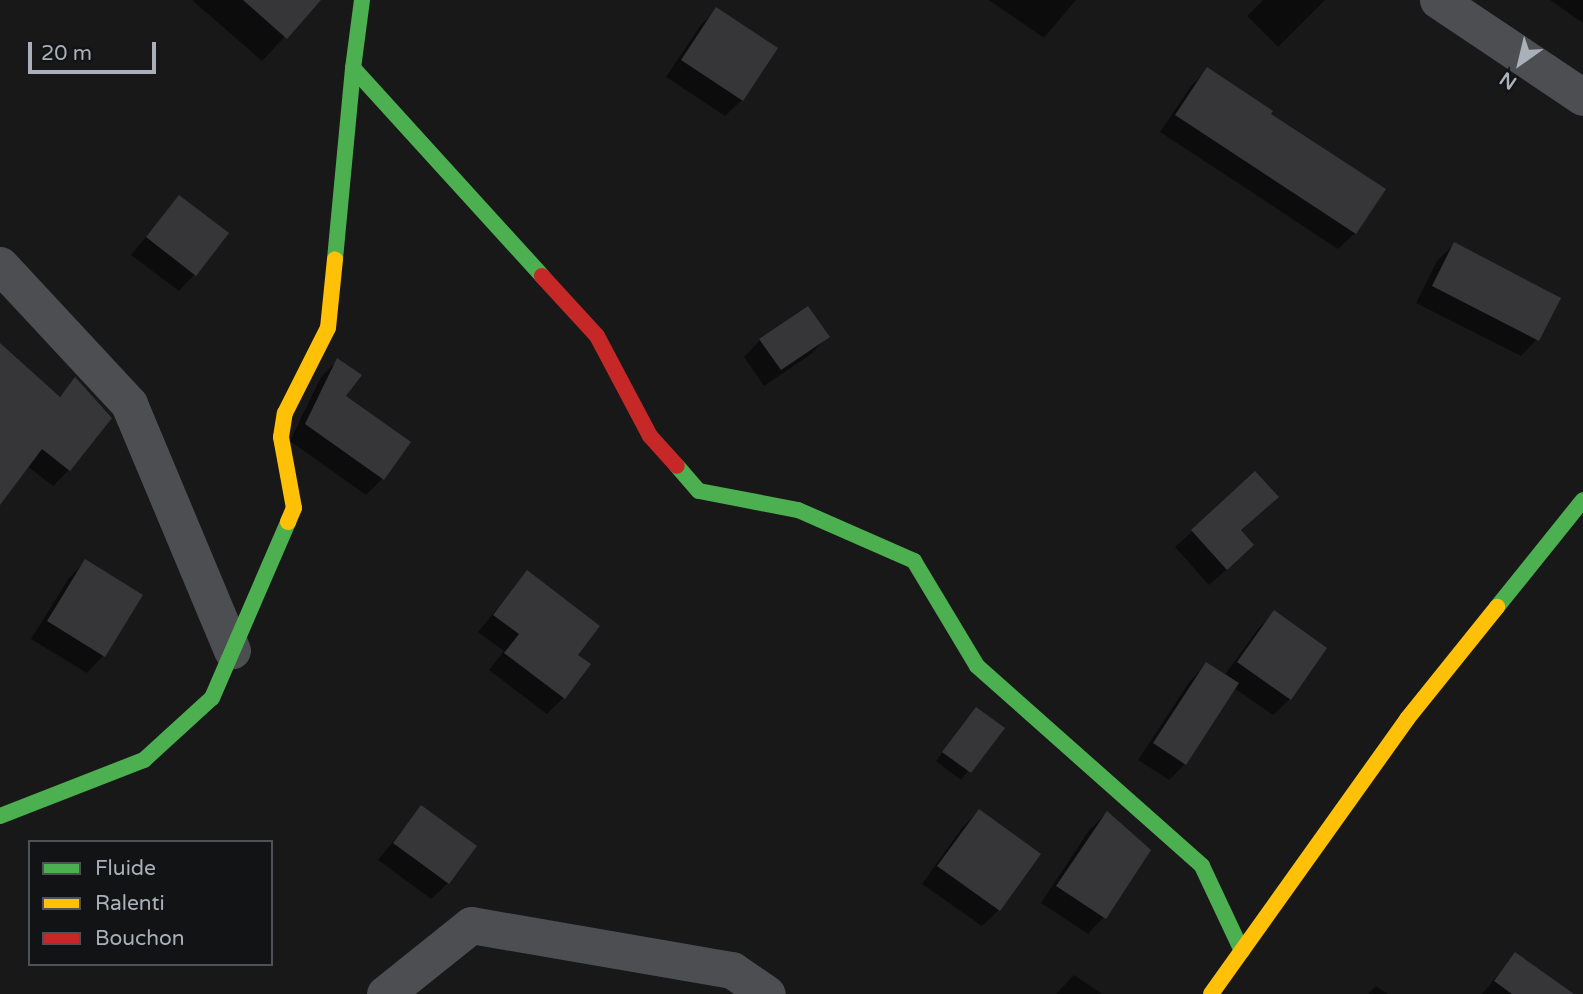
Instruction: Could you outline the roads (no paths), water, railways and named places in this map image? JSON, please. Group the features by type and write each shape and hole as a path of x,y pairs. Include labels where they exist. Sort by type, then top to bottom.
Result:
{"street":[{"path":"0,816 144,760 212,698 294,508 281,437 285,413 328,328 362,0"},
{"path":"1438,0 1583,97"},
{"path":"353,68 597,336 650,436 699,491 798,510 914,561 977,666 1202,866 1242,951"},
{"path":"0,265 129,404 232,650"},
{"path":"1211,994 1407,719 1583,500"},
{"path":"385,994 471,925 767,994"}]}
